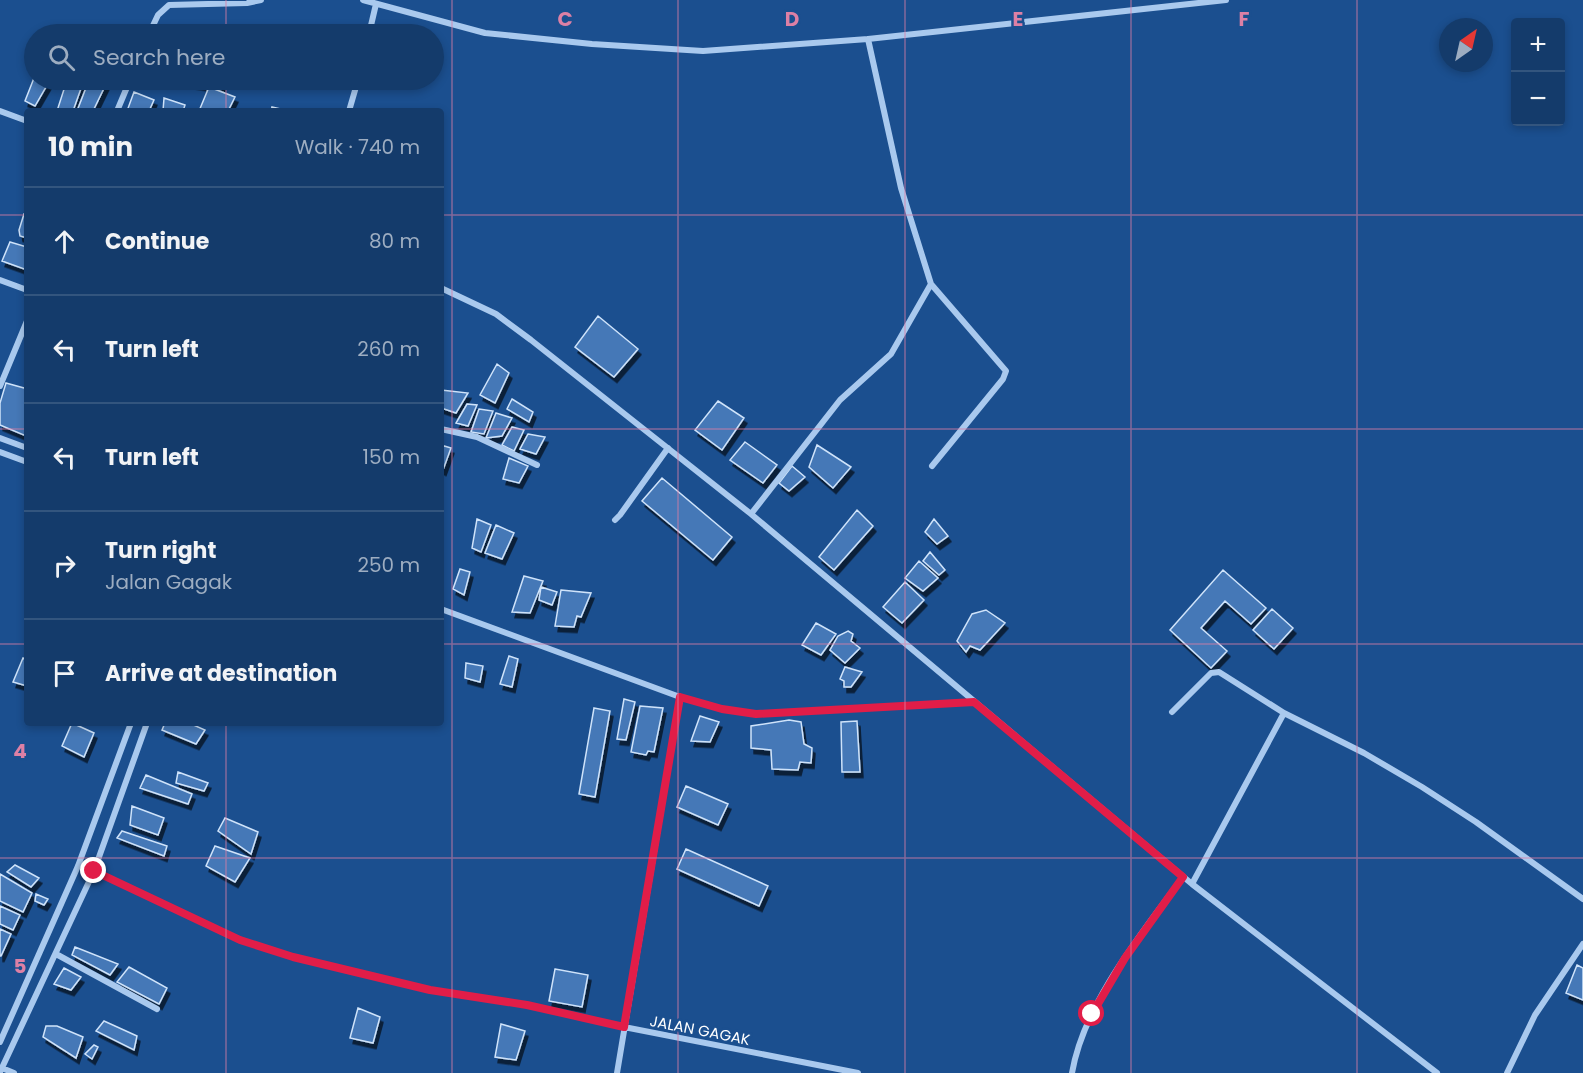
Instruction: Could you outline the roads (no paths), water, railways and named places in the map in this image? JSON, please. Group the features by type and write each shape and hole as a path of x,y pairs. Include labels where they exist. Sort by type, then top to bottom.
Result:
{"street":[{"path":"154,24 158,15 169,5 247,3 261,0"},
{"path":"363,0 485,33 592,44 703,51 868,39 1226,0"},
{"path":"371,24 376,4"},
{"path":"868,39 902,188 931,284 1006,371 1003,380 932,466"},
{"path":"118,108 126,90"},
{"path":"350,108 355,90"},
{"path":"0,111 24,120"},
{"path":"0,280 24,289"},
{"path":"751,514 840,400 891,354 931,284"},
{"path":"444,289 496,314 668,448 751,514 1183,877 1437,1073"},
{"path":"0,386 24,328"},
{"path":"444,430 477,437 537,465"},
{"path":"0,438 24,447"},
{"path":"615,520 668,448"},
{"path":"0,452 24,461"},
{"path":"444,610 680,697 722,709 756,714 974,702"},
{"path":"1172,712 1211,673 1217,672 1284,713 1364,753 1422,787 1486,828 1583,899"},
{"path":"617,1073 680,697"},
{"path":"1192,884 1284,713"},
{"path":"0,1042 78,866 130,726"},
{"path":"14,1073 1,1070 94,871 146,726"},
{"name":"JALAN GAGAK","path":"94,871 240,940 293,957 430,990 527,1005 624,1027 858,1073"},
{"path":"1072,1073 1092,1014 1125,958 1183,877"},
{"path":"1507,1073 1535,1015 1583,944"},
{"path":"56,954 157,1009"}]}
